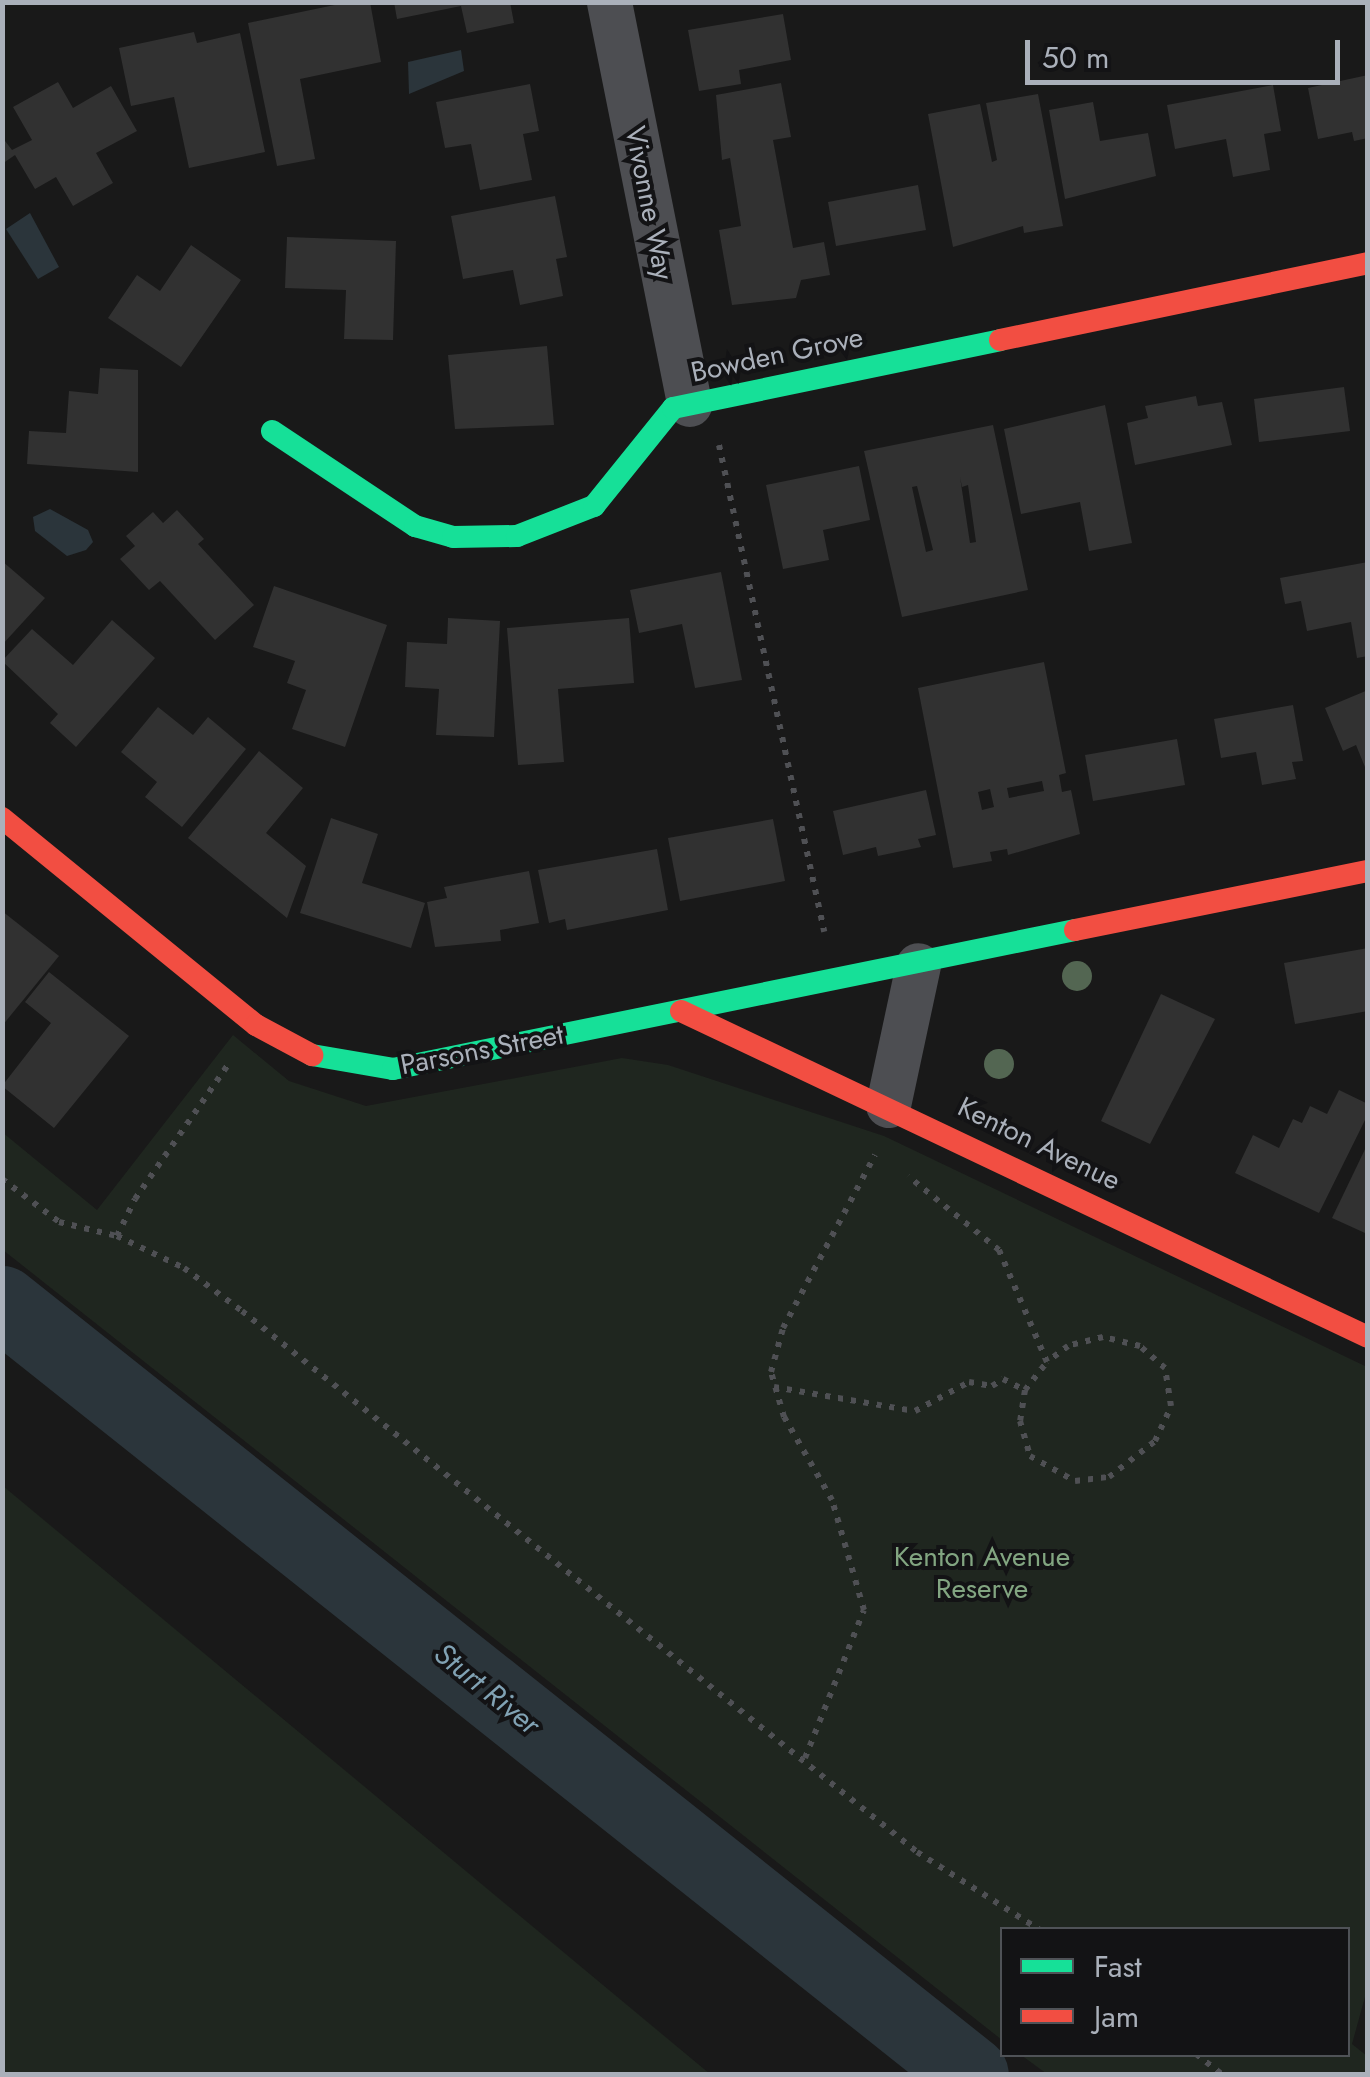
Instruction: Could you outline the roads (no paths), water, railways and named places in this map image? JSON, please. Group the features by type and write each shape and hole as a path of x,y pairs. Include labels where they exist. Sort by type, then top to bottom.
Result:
{"street":[{"name":"Vivonne Way","path":"609,2 689,404"},
{"name":"Bowden Grove","path":"272,431 387,513 453,537 485,539 546,530 594,506 672,408 1368,264"},
{"name":"Parsons Street","path":"2,818 256,1024 312,1056 393,1070 1368,871"},
{"path":"893,1107 918,965"},
{"name":"Kenton Avenue","path":"681,1010 893,1107 1368,1336"}],"waterway":[{"name":"Sturt River","path":"2,1303 971,2074"}],"park label":[{"name":"Kenton Avenue Reserve","path":"982,1573"}]}
